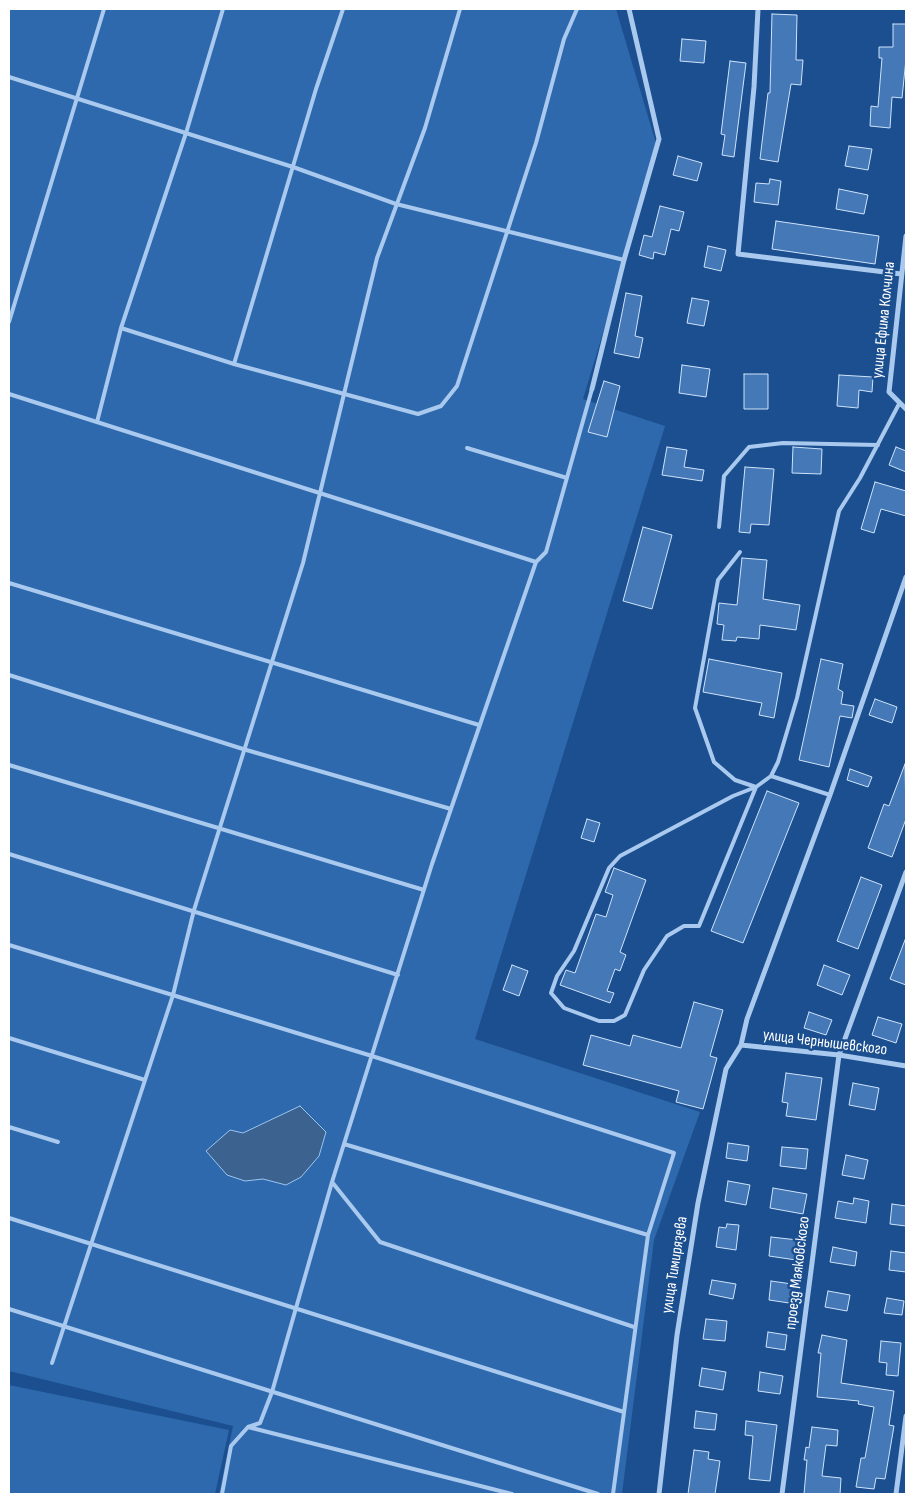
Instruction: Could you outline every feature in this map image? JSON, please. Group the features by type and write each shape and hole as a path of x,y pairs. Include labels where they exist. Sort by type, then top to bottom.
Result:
{"street":[{"path":"592,389 624,260 659,139 629,9"},
{"path":"758,9 754,87 738,254 901,274"},
{"name":"улица Ефима Колчина","path":"899,404 889,392 906,236"},
{"path":"899,404 906,409"},
{"name":"улица Тимирязева","path":"659,1494 677,1335 698,1203 726,1069 741,1045 747,1019 830,795 906,577"},
{"path":"839,1055 906,872"},
{"name":"улица Чернышевского","path":"741,1045 839,1055 906,1066"},
{"name":"проезд Маяковского","path":"782,1494 839,1055"},
{"path":"896,1494 906,1416"}],"lane":[{"path":"9,322 104,9"},
{"path":"96,422 121,328 186,133 223,9"},
{"path":"234,364 292,167 343,9"},
{"path":"52,1363 173,996 194,910 303,563 377,258 425,128 460,9"},
{"path":"121,328 234,364 418,414 441,406 457,386 536,143 564,39 577,9"},
{"path":"9,77 292,167 396,204 624,260"},
{"path":"222,1494 231,1446 248,1426 260,1422 272,1392 297,1310 332,1182 424,890 536,562 546,552 592,389"},
{"path":"9,394 536,562"},
{"path":"756,787 699,926 684,926 667,936 644,970 625,1015 614,1021 599,1021 564,1008 551,993 557,976 574,951 609,868 620,856 733,796 756,787 771,776 778,762 797,698 839,511 860,478 899,404"},
{"path":"719,527 724,476 749,446 783,443 878,445"},
{"path":"467,448 567,478"},
{"path":"740,552 718,580 695,708 714,762 735,780 756,787"},
{"path":"9,583 479,725"},
{"path":"9,676 244,749 451,809"},
{"path":"9,765 424,890"},
{"path":"771,776 830,795"},
{"path":"9,854 398,975"},
{"path":"9,945 372,1056 674,1153 648,1235 613,1494"},
{"path":"9,1038 145,1080"},
{"path":"9,1127 58,1142"},
{"path":"344,1144 648,1235"},
{"path":"332,1182 380,1242 634,1328"},
{"path":"9,1218 624,1412"},
{"path":"9,1309 598,1494"},
{"path":"248,1426 512,1494"}],"shaded area":[{"path":"9,9 616,9 658,150 583,399 665,426 475,1039 700,1112 654,1240 622,1494 219,1494 233,1426 9,1371"},
{"path":"300,1106 326,1132 319,1156 301,1177 286,1185 263,1179 245,1181 227,1175 206,1151 230,1130 243,1133"},
{"path":"9,1385 229,1430 215,1494 9,1494"}],"building":[{"path":"772,14 797,15 796,60 803,60 801,85 791,84 778,162 760,159 768,93 770,93"},
{"path":"893,24 906,24 906,59 902,98 892,97 890,128 870,126 871,106 878,107 882,58 879,58 879,47 893,47"},
{"path":"682,39 706,41 704,63 680,61"},
{"path":"730,61 746,63 734,157 722,155 725,135 721,134"},
{"path":"849,146 872,149 868,170 845,166"},
{"path":"678,156 702,163 697,181 673,175"},
{"path":"770,179 781,181 778,205 754,202 756,183 769,184"},
{"path":"839,189 868,195 864,214 836,209"},
{"path":"660,206 684,212 679,231 671,229 665,255 654,252 653,259 639,255 644,235 652,237"},
{"path":"776,221 879,236 875,264 772,249"},
{"path":"708,246 726,250 721,271 704,267"},
{"path":"626,293 642,296 635,336 643,338 639,358 614,353"},
{"path":"692,298 709,301 704,326 687,323"},
{"path":"682,365 710,369 706,397 679,393"},
{"path":"744,374 768,374 768,409 744,409"},
{"path":"839,375 873,377 872,392 859,390 858,408 837,406"},
{"path":"604,381 620,386 607,437 588,432"},
{"path":"667,447 687,450 684,467 704,470 702,481 662,475"},
{"path":"793,447 822,449 821,474 792,473"},
{"path":"896,447 906,451 906,472 889,465"},
{"path":"745,467 774,469 769,525 751,524 750,533 739,532"},
{"path":"875,482 906,491 906,516 881,509 874,533 861,529"},
{"path":"643,527 672,535 652,609 623,601"},
{"path":"742,558 767,560 763,599 800,605 796,630 760,625 759,639 737,637 736,641 722,640 724,625 717,624 719,603 737,605"},
{"path":"709,659 782,673 774,718 759,715 762,703 703,692"},
{"path":"821,659 843,664 838,689 843,692 841,704 854,706 852,718 840,716 829,767 799,760"},
{"path":"875,699 897,707 892,723 869,715"},
{"path":"905,764 906,819 892,857 868,848 884,804 889,806"},
{"path":"850,769 872,777 868,787 847,780"},
{"path":"767,791 799,803 743,943 711,931"},
{"path":"587,819 600,823 594,842 581,838"},
{"path":"614,868 646,880 620,952 626,955 620,971 615,969 607,991 614,993 610,1003 560,985 566,970 575,973 596,914 606,917 613,895 605,892"},
{"path":"861,877 882,885 858,949 837,941"},
{"path":"906,940 906,985 890,979"},
{"path":"512,965 528,971 519,996 503,990"},
{"path":"824,965 850,975 842,995 817,985"},
{"path":"694,1002 723,1010 710,1056 717,1058 703,1109 676,1102 679,1091 583,1065 591,1035 630,1046 633,1035 681,1048"},
{"path":"809,1012 832,1020 826,1035 804,1028"},
{"path":"878,1017 902,1024 896,1043 872,1035"},
{"path":"786,1073 822,1078 816,1120 786,1116 788,1103 782,1102"},
{"path":"853,1083 879,1088 875,1110 849,1105"},
{"path":"728,1143 749,1146 747,1161 726,1158"},
{"path":"782,1147 808,1149 806,1169 780,1166"},
{"path":"846,1155 868,1160 864,1179 842,1175"},
{"path":"728,1181 750,1185 746,1205 725,1201"},
{"path":"773,1188 807,1194 803,1214 770,1208"},
{"path":"854,1198 869,1201 866,1223 835,1218 838,1201 853,1204"},
{"path":"892,1204 906,1206 906,1226 890,1224"},
{"path":"727,1224 739,1225 736,1250 716,1247 719,1227 726,1228"},
{"path":"771,1237 798,1240 796,1260 769,1256"},
{"path":"833,1247 857,1252 855,1266 830,1262"},
{"path":"891,1251 906,1253 906,1272 889,1270"},
{"path":"712,1280 736,1284 733,1299 709,1294"},
{"path":"771,1281 792,1284 789,1303 769,1300"},
{"path":"828,1291 850,1295 847,1311 825,1307"},
{"path":"887,1298 904,1301 902,1315 884,1313"},
{"path":"706,1319 727,1321 725,1341 703,1339"},
{"path":"768,1332 787,1335 785,1350 766,1347"},
{"path":"822,1335 847,1340 841,1383 894,1391 889,1425 894,1426 885,1479 876,1478 874,1489 856,1487 861,1458 865,1458 874,1407 858,1404 859,1401 817,1397 821,1353 818,1353"},
{"path":"881,1341 901,1343 898,1376 886,1375 887,1363 879,1362"},
{"path":"702,1368 726,1372 723,1390 699,1386"},
{"path":"760,1372 783,1376 780,1394 758,1391"},
{"path":"696,1411 717,1414 715,1430 694,1428"},
{"path":"746,1421 777,1425 770,1481 749,1479 753,1436 745,1435"},
{"path":"812,1427 838,1430 837,1446 826,1445 822,1476 841,1478 840,1494 804,1494 807,1460 804,1460 806,1447 809,1448"},
{"path":"694,1450 709,1452 708,1459 720,1461 715,1494 688,1494"}]}
